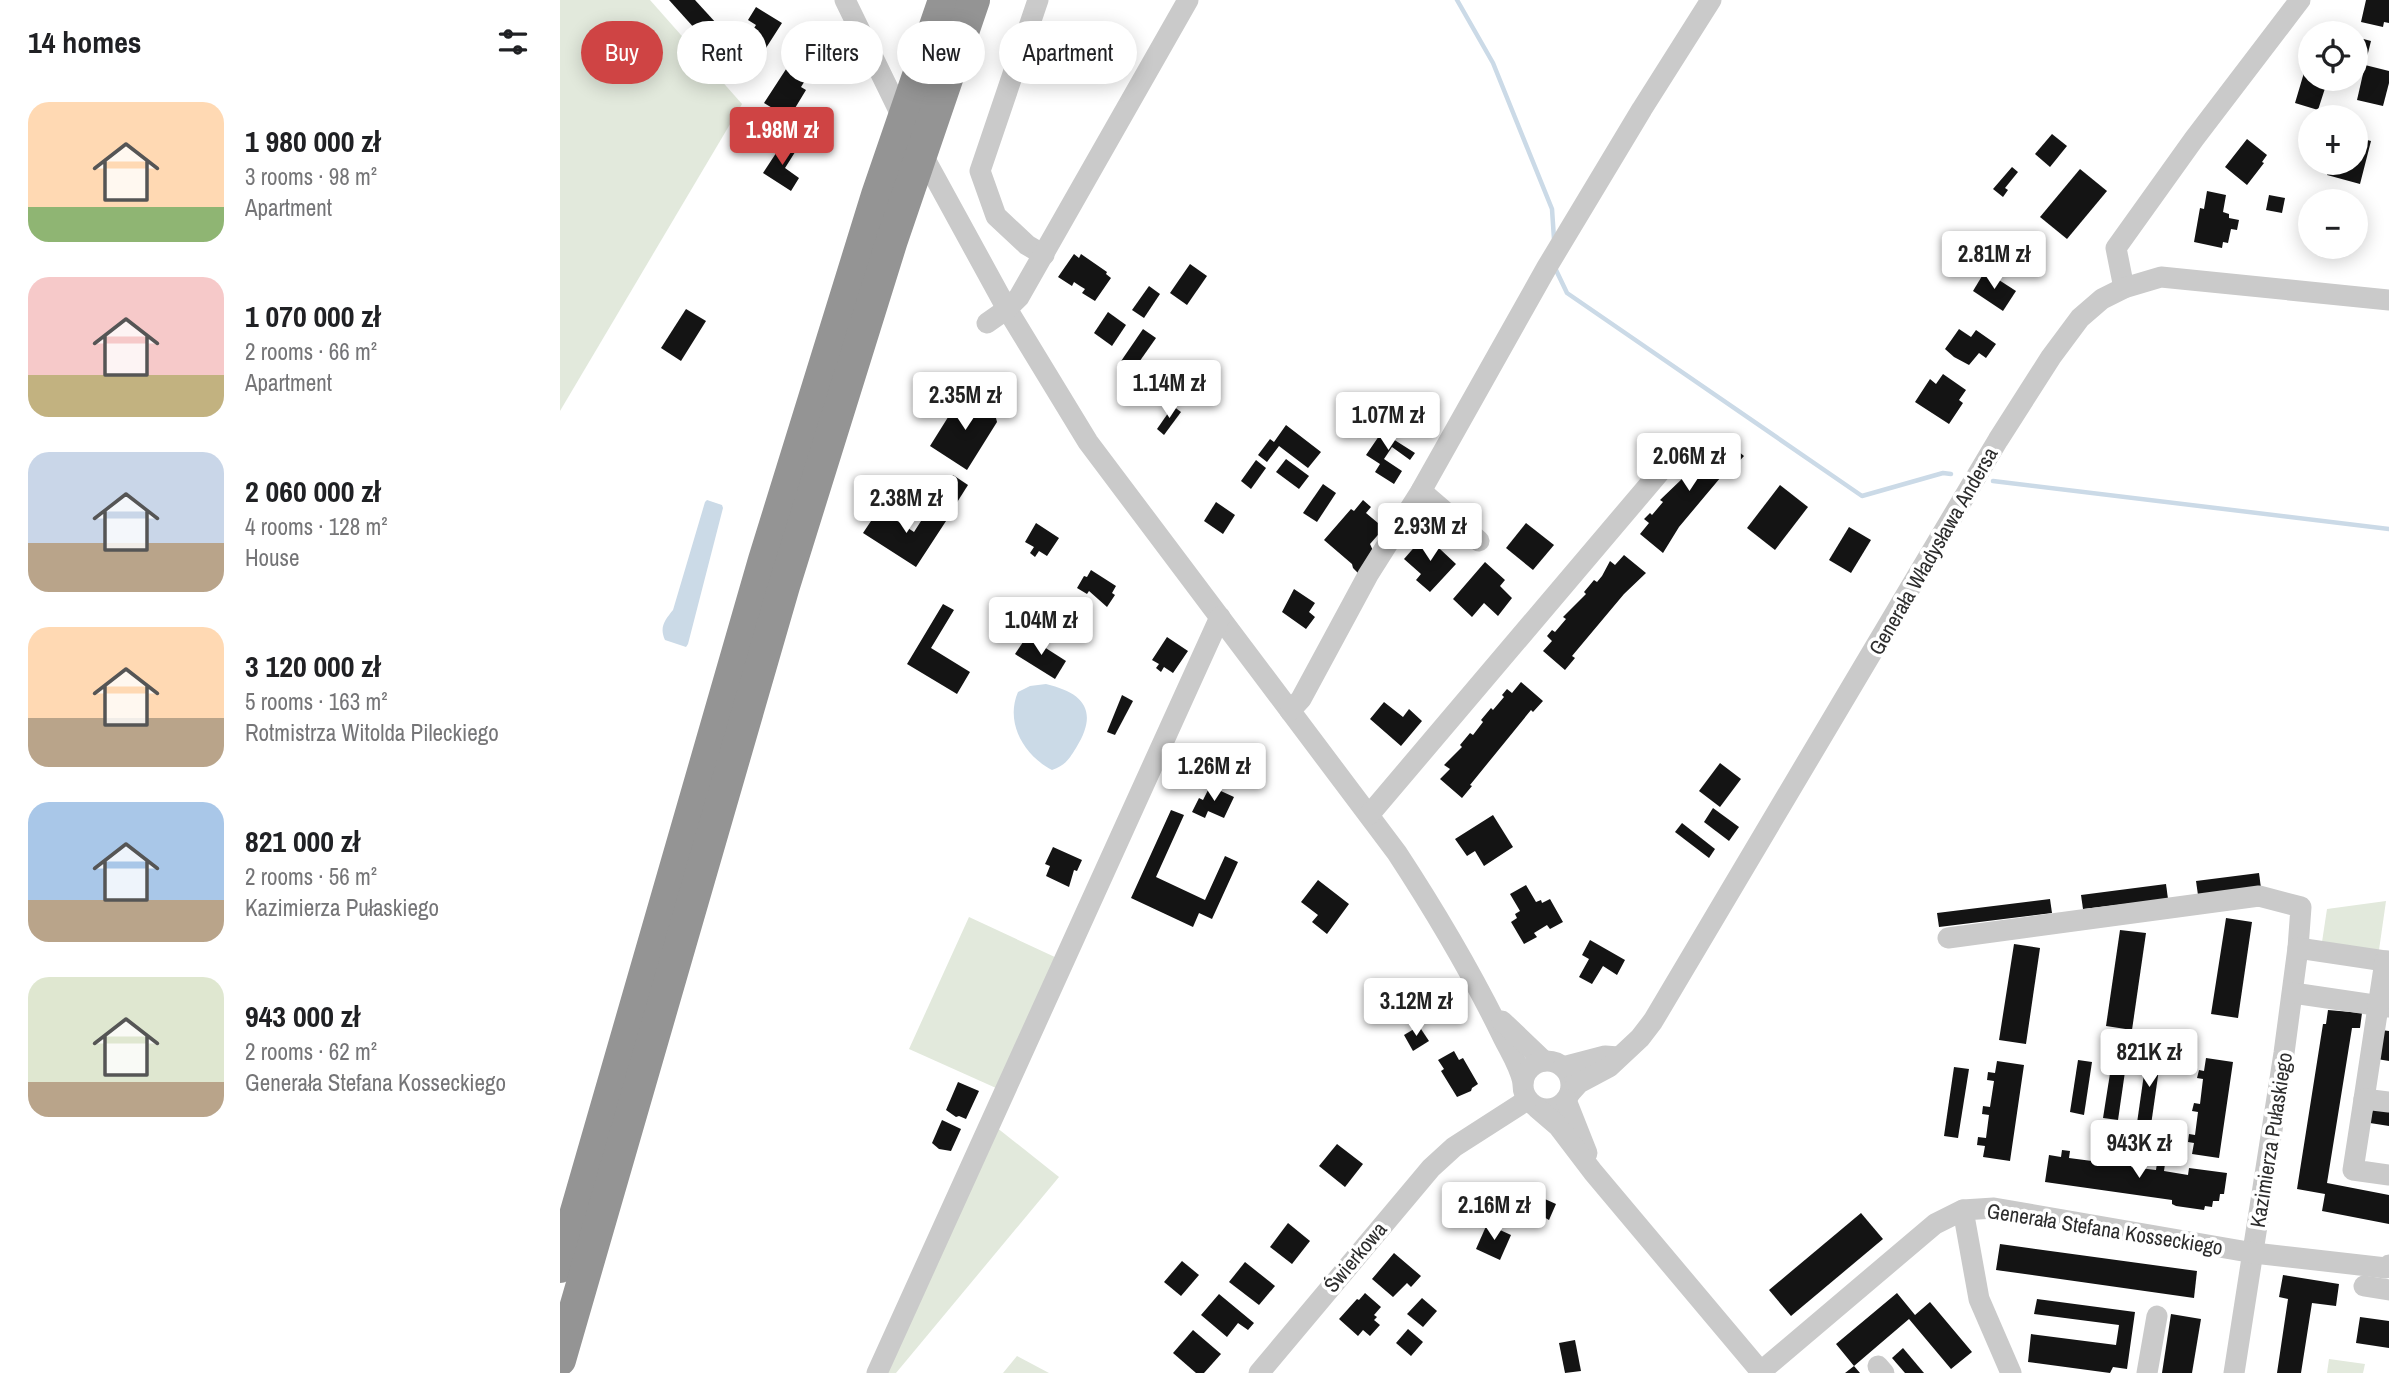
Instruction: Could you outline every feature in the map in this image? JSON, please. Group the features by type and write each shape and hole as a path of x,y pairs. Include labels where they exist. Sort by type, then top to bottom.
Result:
{"highway":[{"path":"560,1268 764,560 877,195 943,0"},
{"path":"560,1360 784,586 892,240 942,87 974,0"}],"street":[{"path":"845,0 903,119 1007,309 1088,442 1396,853 1442,923 1489,1006 1520,1068 1529,1096 1558,1126 1593,1172 1761,1373"},
{"path":"1038,0 980,172 996,216 1027,245 1044,255"},
{"path":"987,323 1019,297 1188,0"},
{"path":"1290,711 1301,699 1368,575 1421,491 1547,267 1642,108 1711,0"},
{"path":"2124,288 2116,248 2194,139 2300,0"},
{"name":"Generała Władysława Andersa","path":"1568,1096 1579,1083 1609,1067 1640,1038 1653,1021 1998,440 2051,357 2080,318 2102,299 2124,288 2161,277 2389,300"},
{"path":"1368,815 1681,447"},
{"path":"1421,491 1479,541"},
{"path":"877,1373 1220,617"},
{"name":"Kazimierza Pułaskiego","path":"1948,938 2259,896 2301,907 2293,993 2234,1373"},
{"path":"2298,948 2387,961 2383,1006 2353,1170 2389,1175"},
{"path":"2293,993 2383,1006"},
{"path":"1489,1006 1508,1027 1570,1077 1568,1096 1593,1172"},
{"path":"1529,1096 1530,1068 1605,1056 1618,1057"},
{"path":"1529,1096 1553,1109 1568,1096"},
{"name":"Świerkowa","path":"1259,1373 1431,1168 1454,1147 1529,1096"},
{"path":"2364,1099 2389,1102"},
{"name":"Generała Stefana Kosseckiego","path":"1761,1373 1935,1224 1963,1210 1994,1208 2254,1253 2386,1268 2389,1265"},
{"path":"1963,1210 1979,1298 2011,1373"},
{"path":"2364,1286 2389,1290"},
{"path":"2147,1373 2157,1315"}],"shaded area":[{"path":"560,0 650,0 677,31 677,84 724,84 742,104 560,411"},
{"path":"2386,901 2379,950 2322,942 2327,909"},
{"path":"969,917 1057,958 996,1088 909,1049"},
{"path":"2122,1125 2164,1128 2159,1156 2118,1147"},
{"path":"996,1127 1059,1177 896,1373 888,1373"},
{"path":"1017,1356 1049,1373 1003,1373"},
{"path":"2329,1359 2365,1364 2363,1373 2327,1373"}],"water":[{"path":"707,500 722,505 723,508 686,647 665,640 663,627 673,610"},
{"path":"1046,684 1078,698 1087,714 1083,735 1076,748 1067,761 1052,770 1025,747 1015,726 1014,715 1018,692 1030,686"}],"building":[{"path":"669,0 695,0 714,21 688,21"},
{"path":"2366,0 2389,0 2389,23 2384,22 2383,27 2361,21"},
{"path":"756,7 781,25 767,46 767,21 748,20"},
{"path":"2368,66 2389,71 2383,106 2357,100 2359,91 2368,91"},
{"path":"781,77 781,84 803,84 801,87 806,90 789,118 764,103"},
{"path":"2299,91 2324,91 2320,105 2295,103"},
{"path":"2052,134 2067,146 2050,167 2035,154"},
{"path":"2247,139 2267,155 2247,185 2225,167"},
{"path":"784,141 797,149 785,168 799,178 791,191 763,173"},
{"path":"2012,167 2018,172 2005,188 2008,190 2003,197 1993,189"},
{"path":"2080,169 2107,191 2067,239 2040,217"},
{"path":"2327,175 2362,175 2360,184"},
{"path":"2207,191 2226,195 2223,212 2229,214 2229,218 2239,220 2237,230 2231,229 2228,243 2223,242 2222,248 2194,242 2200,208 2204,209"},
{"path":"2269,195 2285,198 2282,213 2266,210"},
{"path":"1074,254 1079,258 1081,254 1107,272 1111,278 1095,301 1082,293 1085,289 1074,282 1072,286 1058,277"},
{"path":"1190,264 1207,276 1187,305 1170,293"},
{"path":"1985,271 2016,291 2003,311 1973,291"},
{"path":"1149,286 1160,294 1144,318 1132,310"},
{"path":"686,309 706,321 681,361 661,348"},
{"path":"1108,312 1126,325 1112,346 1094,333"},
{"path":"1143,329 1156,338 1130,375 1117,367"},
{"path":"1959,329 1971,337 1976,330 1996,344 1986,358 1979,353 1969,365 1945,349"},
{"path":"1943,374 1966,390 1959,400 1963,403 1949,424 1915,402 1930,379 1936,384"},
{"path":"968,397 995,414 997,422 967,470 930,446 960,398"},
{"path":"1173,406 1181,412 1164,435 1157,429"},
{"path":"1390,420 1401,427 1393,439 1415,453 1410,460 1392,447 1384,459 1402,471 1394,484 1375,472 1380,464 1366,455"},
{"path":"1286,425 1321,452 1308,468 1279,446 1267,462 1258,455 1270,439 1274,442"},
{"path":"1721,437 1744,456 1734,467 1731,465 1679,527 1663,553 1640,534 1649,523 1644,519 1650,513 1652,515 1663,502 1660,500 1684,477 1681,475 1691,463 1694,465 1707,444 1712,448"},
{"path":"1286,459 1309,476 1299,489 1276,472"},
{"path":"1256,460 1266,468 1251,489 1241,481"},
{"path":"953,475 968,485 949,515 934,505"},
{"path":"1323,484 1336,493 1317,522 1303,513"},
{"path":"1780,485 1808,507 1775,550 1747,528"},
{"path":"1363,500 1371,507 1366,513 1384,528 1370,544 1375,555 1360,575 1352,564 1324,540 1351,509 1354,511"},
{"path":"1216,502 1235,515 1223,534 1204,521"},
{"path":"879,509 914,532 928,510 934,509 948,518 916,567 863,533"},
{"path":"1036,523 1059,538 1047,556 1039,551 1035,557 1030,553 1034,547 1025,542"},
{"path":"1526,523 1554,545 1533,570 1506,548"},
{"path":"1849,527 1871,540 1851,573 1829,560"},
{"path":"1425,535 1456,564 1430,592 1416,580 1421,574 1404,559"},
{"path":"1624,555 1646,573 1624,594 1572,656 1575,658 1565,670 1543,651 1552,641 1547,636 1552,630 1555,632 1566,619 1563,617 1586,594 1584,592 1594,580 1597,582 1610,561 1615,565"},
{"path":"1485,562 1505,580 1500,586 1512,598 1498,616 1484,603 1472,617 1453,599"},
{"path":"1091,570 1116,586 1112,593 1115,595 1107,607 1089,591 1087,594 1077,588"},
{"path":"1294,589 1315,603 1309,612 1315,617 1306,629 1282,612"},
{"path":"943,604 954,610 931,648 970,672 957,694 907,664"},
{"path":"1027,636 1066,661 1055,679 1015,654"},
{"path":"1167,637 1188,651 1173,673 1164,667 1161,672 1156,668 1159,664 1152,660"},
{"path":"1521,682 1543,701 1533,712 1531,710 1462,798 1440,779 1450,769 1444,765 1462,747 1460,745 1470,733 1473,735 1483,722 1481,720 1504,697 1502,695 1507,689 1512,693"},
{"path":"1122,695 1133,701 1115,735 1107,732"},
{"path":"1384,702 1403,717 1409,709 1422,721 1401,746 1370,719"},
{"path":"1720,763 1741,779 1720,807 1699,791"},
{"path":"1210,786 1234,797 1224,818 1208,811 1205,818 1192,812 1199,798 1203,800"},
{"path":"1713,808 1739,827 1729,841 1704,822"},
{"path":"1171,810 1184,815 1156,877 1205,900 1225,856 1238,862 1212,919 1199,913 1193,927 1131,898"},
{"path":"1493,815 1513,847 1484,866 1475,851 1467,856 1455,839"},
{"path":"1682,823 1715,849 1709,858 1675,832"},
{"path":"1053,847 1082,860 1077,871 1074,870 1069,887 1046,876 1050,866 1045,864"},
{"path":"2259,873 2261,888 2198,895 2196,881"},
{"path":"1318,880 1349,904 1327,934 1312,922 1318,915 1301,902"},
{"path":"2166,884 2168,899 2083,909 2081,895"},
{"path":"1526,885 1536,902 1541,900 1542,903 1550,899 1563,922 1550,929 1547,925 1534,933 1537,937 1524,944 1511,922 1517,918 1515,914 1520,911 1510,894"},
{"path":"2050,899 2052,913 1939,927 1937,913"},
{"path":"2226,918 2252,922 2238,1018 2211,1014"},
{"path":"2120,930 2146,933 2132,1030 2106,1026"},
{"path":"1590,940 1625,960 1617,975 1603,966 1592,984 1579,977 1589,959 1582,955"},
{"path":"2014,944 2040,948 2026,1044 1999,1040"},
{"path":"2328,1010 2362,1013 2360,1028 2352,1028 2327,1183 2389,1195 2389,1224 2322,1211 2325,1194 2297,1189 2323,1024 2326,1024"},
{"path":"1419,1026 1429,1041 1413,1051 1404,1035"},
{"path":"2381,1030 2389,1031 2389,1061 2377,1059"},
{"path":"2114,1048 2128,1051 2118,1120 2103,1118"},
{"path":"1454,1051 1459,1060 1463,1058 1478,1084 1471,1091 1457,1097 1441,1071 1444,1069 1438,1060"},
{"path":"2147,1053 2161,1055 2151,1125 2137,1123"},
{"path":"2206,1058 2233,1062 2219,1158 2192,1154 2194,1143 2188,1142 2189,1134 2195,1135 2198,1112 2192,1111 2194,1103 2200,1104 2203,1079 2197,1078 2199,1070 2204,1071"},
{"path":"2078,1060 2092,1062 2084,1115 2070,1112"},
{"path":"1997,1061 2024,1065 2010,1161 1983,1157 1985,1146 1977,1145 1978,1137 1986,1138 1989,1115 1982,1114 1983,1106 1990,1107 1994,1081 1987,1080 1988,1072 1995,1073"},
{"path":"1954,1067 1969,1069 1958,1138 1944,1136"},
{"path":"958,1082 979,1091 966,1119 956,1117 946,1110"},
{"path":"2373,1108 2389,1111 2389,1126 2370,1123"},
{"path":"942,1120 961,1129 951,1151 939,1149 932,1143"},
{"path":"1337,1144 1363,1164 1345,1187 1319,1166"},
{"path":"2062,1150 2070,1151 2069,1158 2092,1161 2093,1154 2101,1155 2100,1162 2123,1166 2124,1159 2132,1160 2131,1167 2156,1170 2157,1163 2165,1164 2164,1171 2188,1175 2189,1168 2227,1173 2224,1194 2220,1194 2219,1201 2213,1201 2212,1207 2205,1206 2204,1210 2176,1206 2172,1204 2172,1200 2045,1182 2049,1155 2061,1157"},
{"path":"1527,1191 1556,1204 1549,1220 1542,1216 1538,1225 1516,1215"},
{"path":"1861,1213 1883,1239 1791,1316 1769,1290"},
{"path":"1288,1223 1310,1241 1292,1264 1270,1247"},
{"path":"1487,1224 1511,1235 1500,1260 1476,1249"},
{"path":"2000,1244 2197,1271 2194,1298 1996,1270"},
{"path":"1394,1253 1421,1276 1411,1287 1407,1283 1393,1297 1372,1279"},
{"path":"1182,1261 1199,1275 1181,1296 1164,1282"},
{"path":"1245,1262 1275,1286 1259,1305 1229,1282"},
{"path":"2283,1275 2339,1284 2336,1306 2312,1303 2301,1373 2277,1373 2288,1299 2279,1297"},
{"path":"1365,1293 1381,1307 1374,1315 1377,1317 1374,1320 1380,1325 1370,1336 1363,1330 1358,1336 1339,1319"},
{"path":"1897,1293 1915,1315 1930,1302 1972,1352 1951,1369 1909,1319 1854,1366 1836,1344"},
{"path":"1219,1294 1254,1323 1248,1330 1238,1323 1227,1337 1201,1315"},
{"path":"1422,1298 1437,1311 1423,1327 1407,1314"},
{"path":"2037,1299 2135,1312 2127,1369 2113,1367 2110,1373 2028,1362 2031,1334 2116,1345 2119,1325 2034,1314"},
{"path":"2171,1314 2201,1319 2192,1373 2162,1373"},
{"path":"2360,1317 2389,1321 2389,1348 2356,1343"},
{"path":"1408,1329 1423,1342 1411,1356 1396,1343"},
{"path":"1193,1330 1221,1354 1204,1373 1196,1373 1173,1353"},
{"path":"1575,1340 1581,1371 1565,1373 1559,1343"},
{"path":"1903,1348 1924,1373 1905,1373 1892,1358"},
{"path":"1854,1366 1860,1373 1845,1373"}],"waterway":[{"path":"1457,0 1493,63 1552,209 1554,239"},
{"path":"1556,270 1567,293 1862,496 1943,473 1951,474"},
{"path":"1993,481 2389,529"}]}
